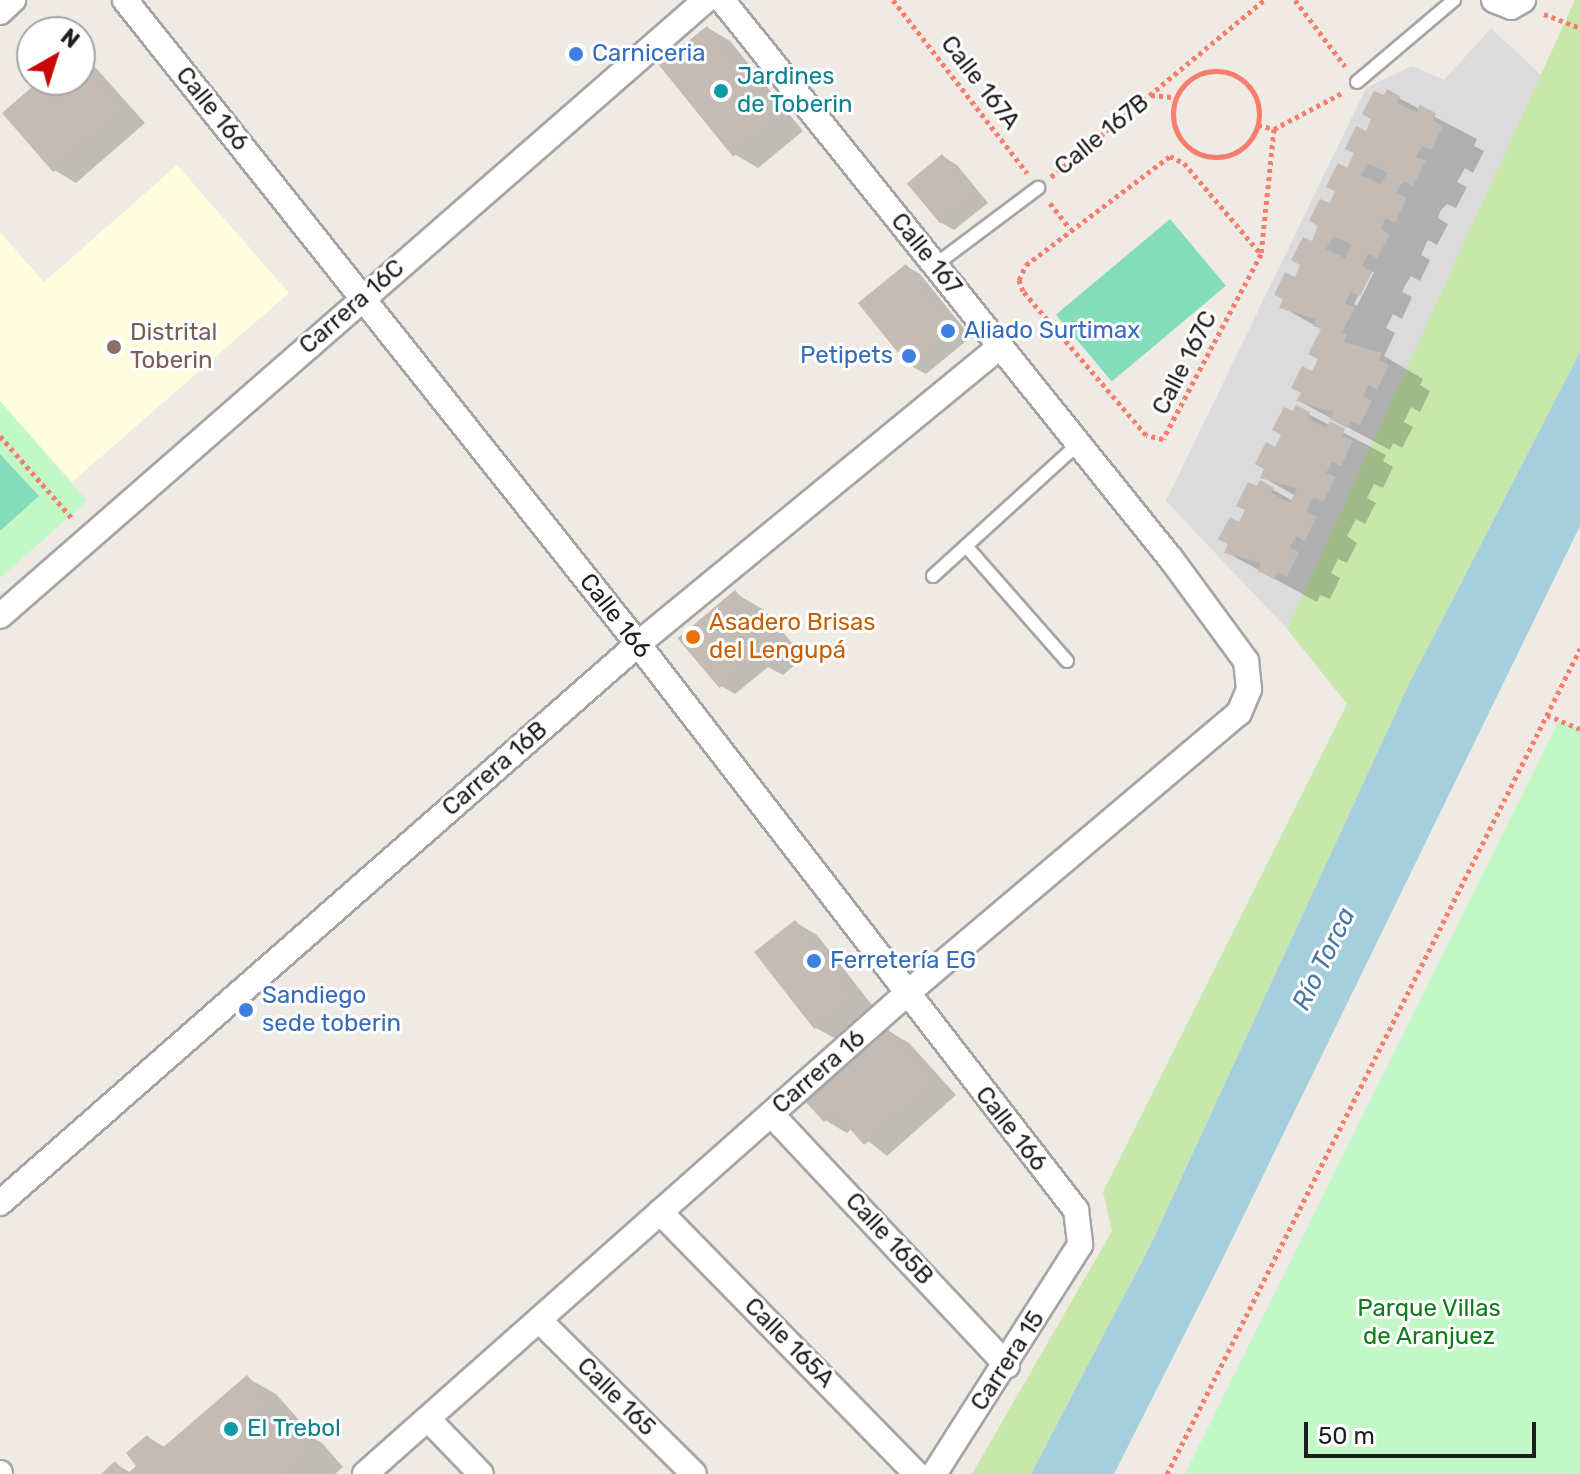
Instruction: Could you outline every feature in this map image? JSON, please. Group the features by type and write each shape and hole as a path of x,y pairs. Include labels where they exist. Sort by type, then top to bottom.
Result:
{"street":[{"path":"0,12 13,0"},
{"name":"Calle 166","path":"125,0 638,644 905,995 1076,1210 1080,1245"},
{"name":"Carrera 16C","path":"0,616 706,0"},
{"name":"Calle 167","path":"722,0 1078,444 1246,661"},
{"path":"1494,0 1511,7 1522,1"},
{"name":"Carrera 16B","path":"0,1203 638,644 1000,347"},
{"name":"Carrera 16","path":"365,1474 905,995 1239,713 1249,689 1246,661"},
{"name":"Calle 165B","path":"771,1114 1007,1365"},
{"name":"Calle 165A","path":"660,1212 917,1474"},
{"name":"Carrera 15","path":"934,1474 1007,1365 1080,1245"},
{"name":"Calle 165","path":"539,1320 694,1474"},
{"path":"428,1419 481,1474"}],"lane":[{"path":"1357,82 1454,0"},
{"name":"Calle 167B","path":"935,265 1038,188"},
{"path":"933,576 1078,444"},
{"path":"966,546 1067,661"}],"path":[{"name":"Calle 167A","path":"893,0 1038,188"},
{"name":"Calle 167B","path":"1038,188 1264,0"},
{"path":"1258,125 1274,129 1325,106 1357,82 1295,0"},
{"path":"1522,1 1580,28"},
{"path":"1151,95 1176,97 1204,73 1230,74 1251,89 1258,125"},
{"path":"1176,97 1178,135 1196,153 1221,157 1234,154 1258,125"},
{"name":"Calle 167C","path":"1261,254 1175,157 1159,160 1026,265 1020,286 1146,435 1158,441 1168,434 1261,254 1274,129"},
{"path":"1038,188 1070,229"},
{"path":"0,436 75,521"},
{"path":"1170,1473 1580,649"},
{"path":"1547,715 1580,729"}],"shaded area":[{"path":"1491,28 1541,75 1287,629 1166,501 1366,88 1412,66 1444,80"},
{"name":"Distrital Toberin","path":"177,165 289,293 72,482 0,401 0,232 44,282"}],"green space":[{"path":"1575,0 1580,0 1580,352 1408,686 1150,1246 1031,1474 972,1474 1112,1231 1103,1192 1347,704 1287,629"},
{"path":"1170,219 1226,286 1112,381 1056,315"},
{"path":"0,401 87,501 0,578"},
{"path":"0,454 39,496 0,531"},
{"name":"Parque Villas de Aranjuez","path":"1559,720 1580,729 1580,1474 1185,1474"}],"water":[{"name":"Río Torca","path":"1580,352 1580,526 1220,1264 1114,1474 1031,1474 1150,1246 1408,686"}],"building":[{"name":"Jardines de Toberin","path":"707,26 781,118 733,157 659,65"},
{"path":"96,78 124,110 53,172 2,113 22,96 96,96"},
{"path":"1387,89 1400,96 1397,103 1416,112 1420,105 1436,113 1433,121 1443,126 1431,150 1422,146 1416,157 1426,161 1413,186 1404,181 1396,193 1407,198 1395,223 1386,218 1380,229 1390,234 1377,258 1368,254 1365,259 1362,266 1372,272 1360,296 1351,292 1345,303 1355,307 1342,332 1347,335 1344,342 1382,353 1379,360 1389,365 1377,390 1368,385 1363,396 1372,401 1360,425 1351,421 1347,428 1330,419 1334,412 1296,401 1301,393 1291,388 1302,366 1312,371 1318,359 1308,354 1321,329 1313,326 1316,319 1279,308 1283,299 1274,295 1285,272 1295,277 1300,265 1291,260 1303,237 1312,241 1318,226 1309,221 1320,199 1330,203 1335,191 1326,187 1338,163 1347,168 1350,162 1354,153 1345,149 1356,126 1366,131 1371,119 1362,114 1374,91 1384,95","holes":["1369,164 1388,173 1380,184 1361,175","1333,236 1352,245 1345,258 1326,249"]},
{"path":"942,154 975,194 940,223 907,184"},
{"path":"906,264 958,328 909,367 858,303"},
{"path":"1296,405 1310,412 1307,418 1326,428 1330,421 1345,429 1342,436 1353,441 1341,466 1332,462 1326,473 1336,477 1323,502 1314,497 1306,511 1317,517 1304,541 1296,536 1290,548 1299,552 1287,577 1278,572 1274,579 1258,571 1261,563 1224,553 1228,544 1218,539 1230,517 1239,522 1245,510 1236,506 1248,482 1257,486 1260,480 1274,488 1271,493 1290,503 1297,488 1260,478 1264,469 1255,464 1266,442 1275,447 1281,435 1272,430 1284,407 1293,411"},
{"path":"735,590 777,640 719,688 678,638"},
{"path":"795,920 855,997 814,1029 754,952"},
{"path":"887,1028 936,1082 864,1145 835,1112 824,1122 805,1101"},
{"name":"El Trebol","path":"247,1375 271,1403 262,1410 282,1433 292,1424 315,1450 287,1474 127,1474 136,1466 126,1453 147,1435 160,1450"},
{"path":"115,1461 127,1474 101,1474"}],"place":[{"name":"Carniceria","path":"576,54"},
{"name":"Jardines de Toberin","path":"721,91"},
{"name":"Aliado Surtimax","path":"948,331"},
{"name":"Distrital Toberin","path":"114,347"},
{"name":"Petipets","path":"909,356"},
{"name":"Asadero Brisas del Lengupá","path":"693,637"},
{"name":"Ferretería EG","path":"814,961"},
{"name":"Sandiego sede toberin","path":"246,1010"},
{"name":"El Trebol","path":"231,1429"}]}
